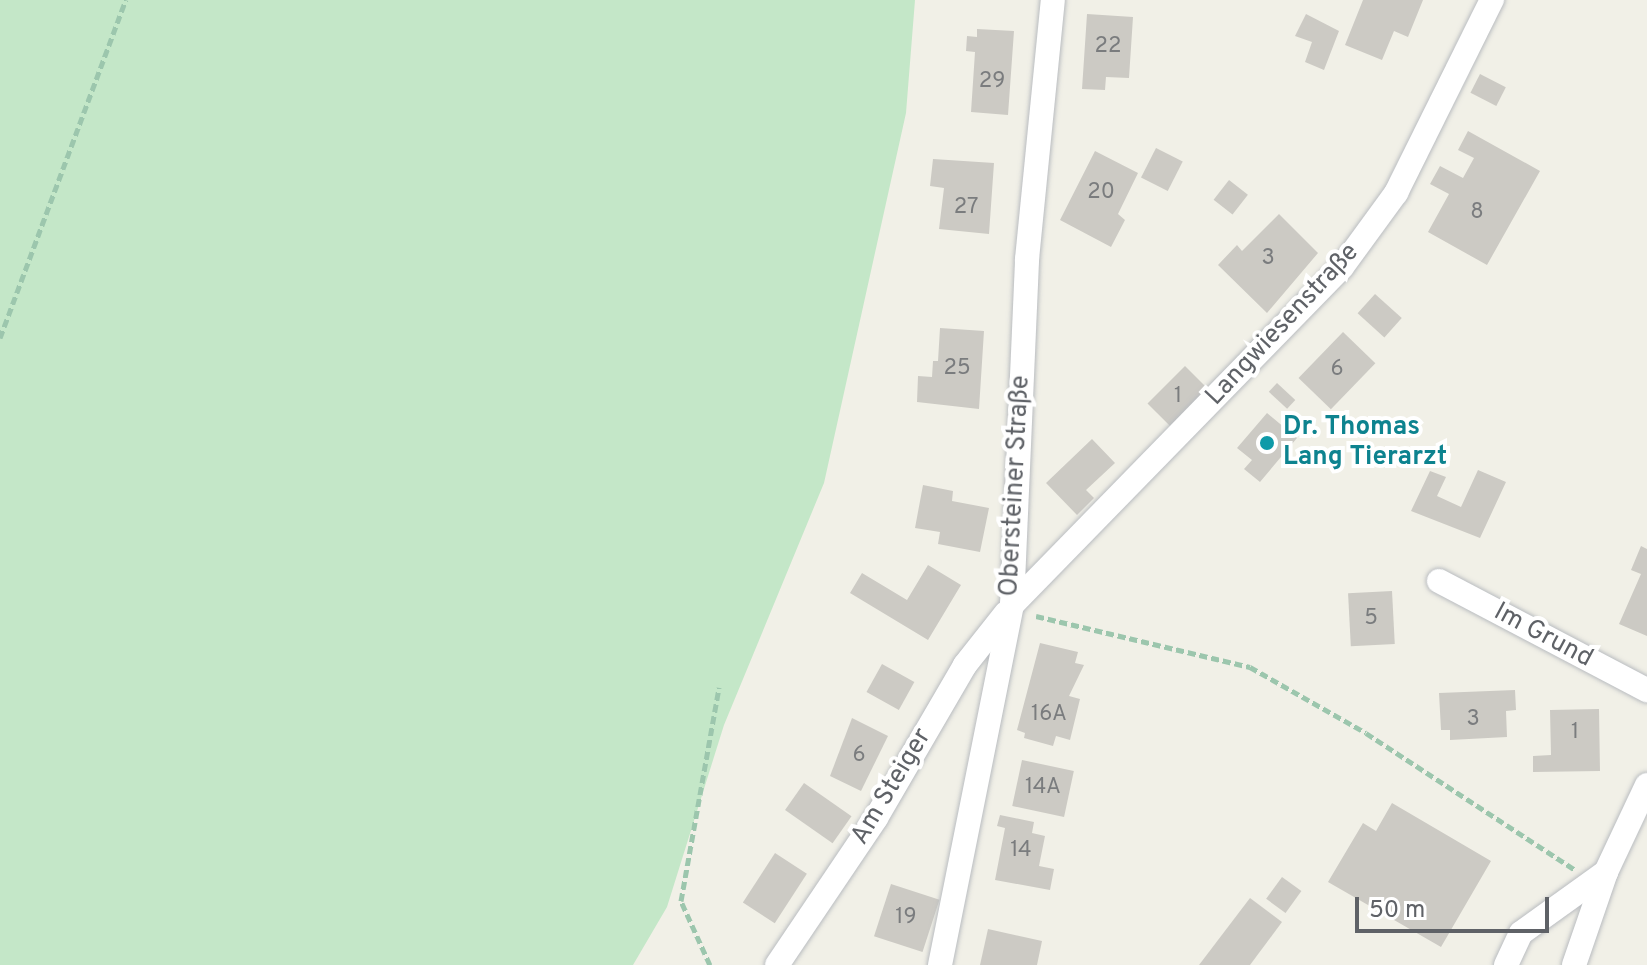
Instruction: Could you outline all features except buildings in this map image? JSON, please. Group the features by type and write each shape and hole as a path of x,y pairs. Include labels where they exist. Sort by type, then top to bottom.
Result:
{"street":[{"name":"Obersteiner Straße","path":"940,965 1018,610 1027,259 1053,0"},
{"name":"Langwiesenstraße","path":"1018,610 1342,267 1396,193 1492,0"},
{"name":"Im Grund","path":"1439,581 1647,690"},
{"name":"Am Steiger","path":"777,965 876,818 965,665 1018,610"},
{"path":"1574,965 1600,877 1647,785"},
{"path":"1506,965 1521,933 1600,877"}],"path":[{"path":"0,338 126,0"},
{"path":"1018,610 1250,667 1366,733 1600,877"},
{"path":"710,965 681,901 719,687"}],"green space":[{"path":"0,0 915,0 906,113 824,483 724,725 667,907 633,965 0,965"}],"place":[{"name":"Dr. Thomas Lang Tierarzt","path":"1267,443"}]}
